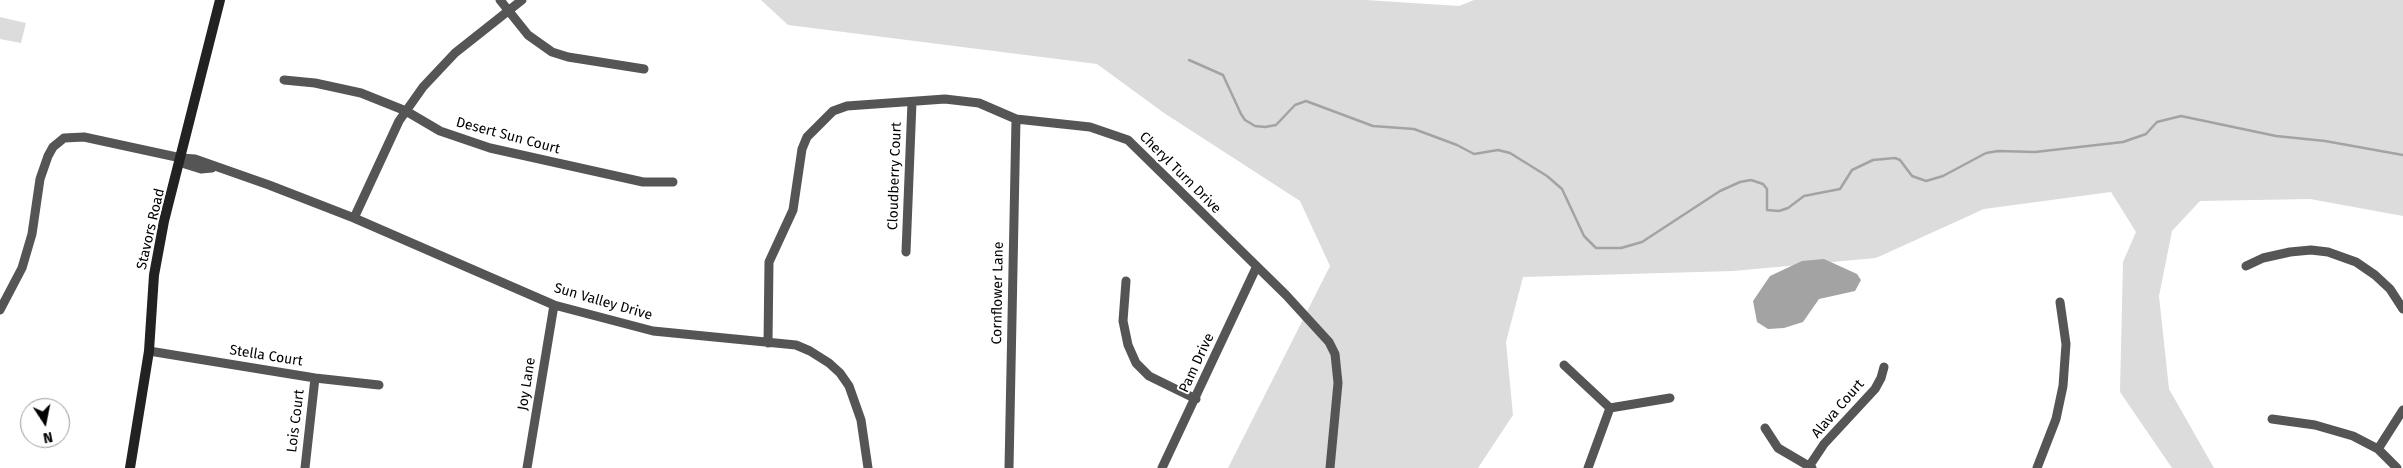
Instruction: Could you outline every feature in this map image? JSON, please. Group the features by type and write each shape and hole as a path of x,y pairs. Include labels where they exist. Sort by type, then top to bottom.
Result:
{"street":[{"name":"Stavors Road","path":"130,468 149,351 154,276 164,221 220,0"},
{"path":"500,0 528,35 552,52 568,57 644,69"},
{"path":"354,218 398,121 439,68 522,0"},
{"name":"Desert Sun Court","path":"284,80 342,88 373,97 406,111 440,131 490,148 643,182 674,182"},
{"name":"Cheryl Turn Drive","path":"768,343 769,262 793,210 802,149 807,137 833,111 946,99 979,103 1016,119 1090,127 1128,140 1256,268 1286,295 1329,342 1335,354 1338,383 1330,468"},
{"name":"Cloudberry Court","path":"906,252 912,102"},
{"name":"Cornflower Lane","path":"1008,468 1016,119"},
{"name":"Sun Valley Drive","path":"0,310 22,268 32,234 40,179 48,156 53,147 64,138 84,137 181,158 185,164 201,169 215,167 269,185 354,218 554,304 653,331 796,345 829,363 840,372 849,386 858,408 868,468"},
{"path":"2246,266 2263,258 2290,252 2311,250 2328,252 2356,262 2375,275 2390,289 2403,309"},
{"name":"Pam Drive","path":"1162,468 1256,268"},
{"path":"1126,281 1123,321 1128,345 1136,363 1149,376 1196,399"},
{"path":"2037,468 2049,441 2062,391 2066,344 2060,302"},
{"name":"Joy Lane","path":"527,468 554,304"},
{"name":"Stella Court","path":"149,351 315,378 380,385"},
{"path":"1564,365 1610,408"},
{"name":"Alava Court","path":"1810,468 1824,444 1874,389 1881,378 1884,367"},
{"name":"Lois Court","path":"305,468 315,378"},
{"path":"1610,408 1670,398"},
{"path":"1588,468 1610,408"},
{"path":"2378,449 2403,410"},
{"path":"2272,418 2330,429 2354,436 2378,449 2397,468"},
{"path":"1765,428 1778,448 1810,468"}],"shaded area":[{"path":"761,0 1366,0 1459,6 1474,0 2403,0 2403,216 2310,199 2200,201 2172,231 2159,296 2169,389 2214,468 2172,468 2120,392 2123,262 2136,232 2111,192 1984,209 1876,258 1733,271 1523,277 1506,342 1513,415 1478,468 1228,468 1330,266 1300,201 1164,113 1097,64 788,25"},
{"path":"0,17 26,23 21,43 0,39"},
{"path":"1824,259 1857,274 1861,280 1855,291 1819,299 1803,322 1784,328 1768,329 1757,322 1753,301 1770,276 1802,261"}],"waterway":[{"path":"1189,60 1223,75 1241,114 1245,120 1255,126 1276,125 1295,105 1306,101 1373,126 1414,129 1457,145 1474,154 1498,150 1510,153 1547,176 1562,189 1584,236 1596,248 1621,248 1642,242 1720,191 1740,182 1751,180 1763,184 1767,189 1767,210 1779,211 1788,208 1804,196 1840,189 1852,170 1873,160 1895,158 1900,160 1912,176 1926,181 1943,176 1986,153 1998,151 2035,152 2123,142 2146,134 2157,122 2181,116 2276,136 2325,141 2403,155"}]}
